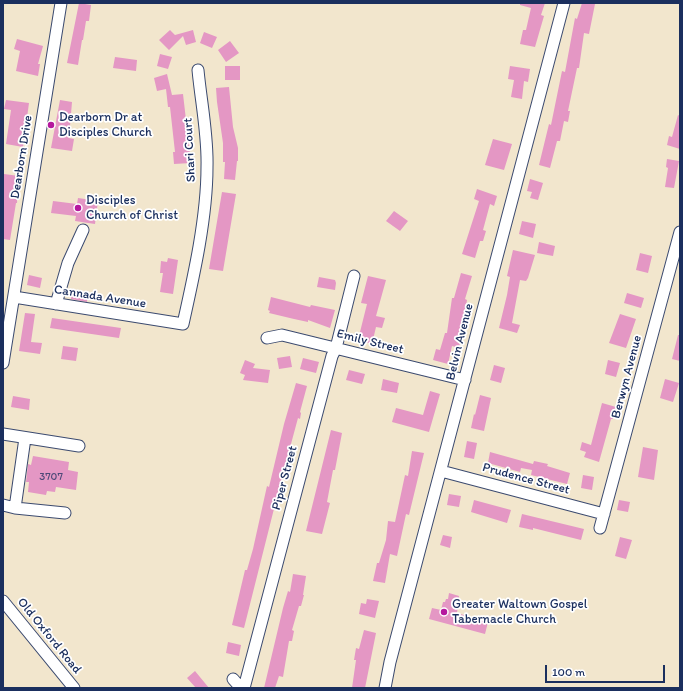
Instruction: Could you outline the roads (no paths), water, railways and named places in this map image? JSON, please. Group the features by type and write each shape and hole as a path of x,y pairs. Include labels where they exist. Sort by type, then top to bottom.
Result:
{"street":[{"name":"Dearborn Drive","path":"3,363 61,3"},
{"name":"Belvin Avenue","path":"386,688 390,662 564,3"},
{"name":"Shari Court","path":"182,324 196,258 207,184 206,148 198,70"},
{"path":"56,304 68,263 83,230"},
{"name":"Berwyn Avenue","path":"600,528 680,232"},
{"name":"Piper Street","path":"242,688 332,356 336,348 354,276"},
{"name":"Cannada Avenue","path":"14,297 182,324"},
{"name":"Emily Street","path":"267,338 282,335 465,380"},
{"path":"3,434 79,446"},
{"path":"15,508 25,438"},
{"name":"Prudence Street","path":"441,471 604,514"},
{"path":"3,505 15,508 65,513"},
{"name":"Old Oxford Road","path":"3,601 74,688"},
{"path":"233,679 242,688"}],"place":[{"name":"Dearborn Dr at Disciples Church","path":"51,125"},
{"name":"Disciples Church of Christ","path":"78,208"},
{"name":"Greater Waltown Gospel Tabernacle Church","path":"444,612"}]}
